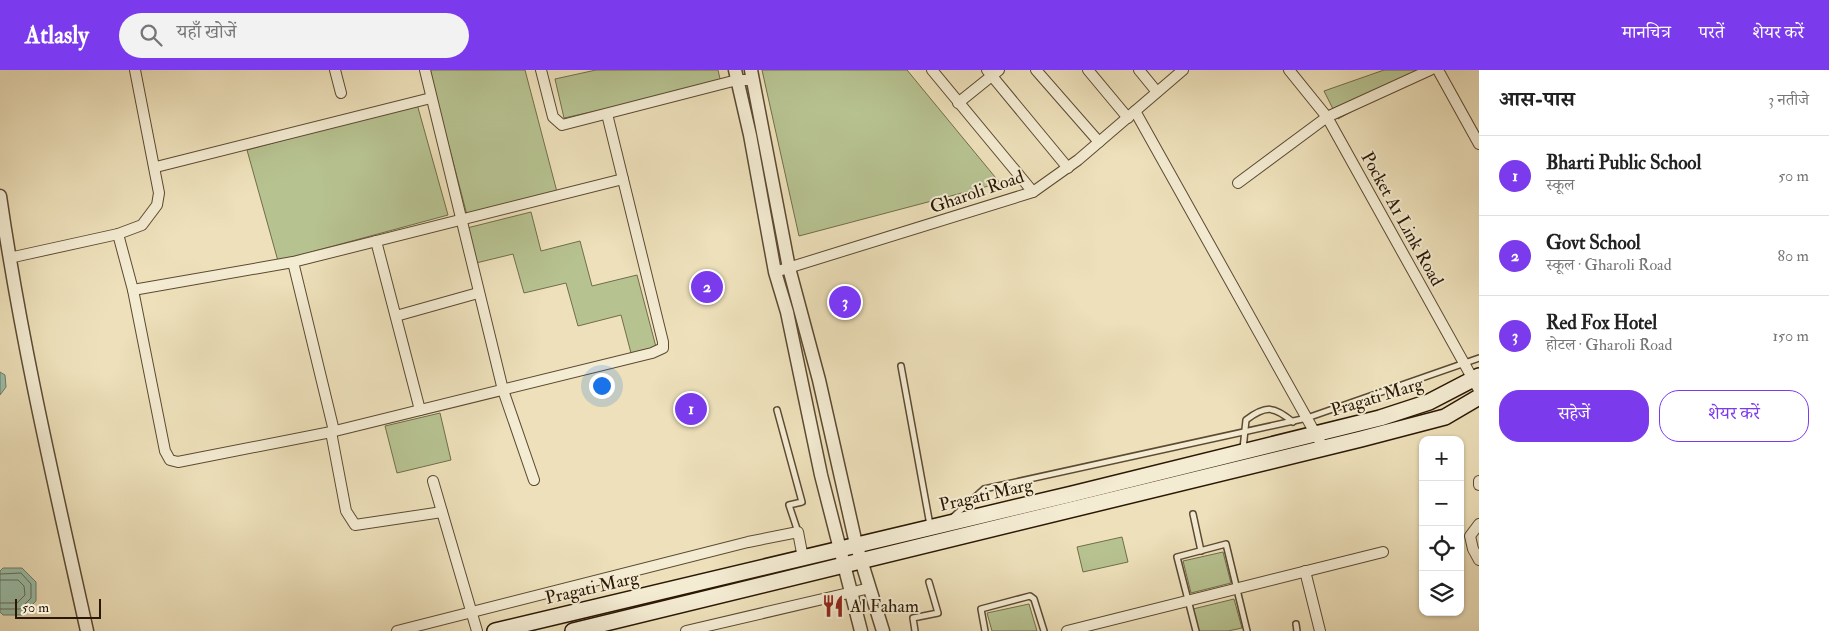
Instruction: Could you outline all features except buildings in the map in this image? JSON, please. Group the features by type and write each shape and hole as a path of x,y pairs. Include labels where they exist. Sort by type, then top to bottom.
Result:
{"main road":[{"name":"Pragati Marg","path":"497,631 1380,418 1429,402 1477,382"},
{"name":"Pragati Marg","path":"573,631 1324,448 1444,417 1479,398"}],"street":[{"path":"9,258 118,234 142,225 157,205 159,193 156,167 135,70"},
{"path":"335,70 341,93"},
{"path":"425,70 460,220 503,390 534,480"},
{"path":"541,70 553,117 556,122 562,125 607,114 736,75 752,75 790,268 819,380 856,544 883,631"},
{"path":"932,70 1033,192"},
{"path":"1036,70 1099,142"},
{"path":"1088,70 1131,115 1324,448"},
{"path":"1139,70 1157,92"},
{"name":"Gharoli Road","path":"775,272 1033,192 1068,168 1183,70"},
{"name":"Pocket A1 Link Road","path":"1289,70 1327,117 1463,362 1477,382"},
{"path":"1238,183 1327,117 1430,70"},
{"path":"1438,70 1479,144"},
{"path":"958,103 993,72 1068,168"},
{"path":"736,75 775,272 787,312 821,475 861,631"},
{"path":"156,167 431,98"},
{"path":"118,234 133,290 165,451 170,460 188,460 332,432 652,353 663,348 607,114"},
{"path":"133,290 293,262 623,179"},
{"path":"0,196 9,258 53,479 87,631"},
{"path":"376,241 420,410"},
{"path":"293,262 332,432 346,511 355,525 442,512"},
{"path":"396,316 478,293"},
{"path":"433,481 477,631"},
{"path":"1479,524 1470,536 1473,549 1479,560"},
{"path":"397,631 748,542 798,532 803,558"},
{"path":"1067,631 1383,552"},
{"path":"1305,572 1320,631"},
{"path":"686,631 870,588"}],"lane":[{"path":"901,366 938,526 984,489 1293,422 1411,384 1463,362 1479,358"},
{"path":"1242,452 1246,420 1258,410 1272,408 1281,411 1293,422"},
{"path":"778,410 802,502 789,505 798,532"},
{"path":"1193,514 1202,550"},
{"path":"1196,631 1177,556 1226,544 1247,631"},
{"path":"916,631 913,618 938,613 929,582"},
{"path":"985,631 981,609 1030,596 1034,599 1044,631"},
{"path":"1296,624 1297,631"}],"shaded area":[{"path":"429,70 525,70 557,192 467,215"},
{"path":"596,70 718,70 721,83 564,118 555,79"},
{"path":"762,70 907,70 1000,183 799,236"},
{"path":"1384,70 1428,70 1338,119 1324,91"},
{"path":"417,104 448,215 278,261 247,150"},
{"path":"531,212 541,251 580,241 592,286 637,275 656,347 631,353 621,315 578,326 566,283 524,293 513,254 472,264 463,229"},
{"path":"440,413 451,460 397,473 385,426"},
{"path":"1122,537 1128,562 1083,572 1077,547"},
{"path":"1223,552 1231,583 1191,593 1183,561"},
{"path":"1234,599 1242,628 1228,631 1198,631 1193,609"},
{"path":"1029,604 1037,631 992,631 987,613"}],"water":[{"path":"0,372 5,375 6,387 0,395"},
{"path":"3,568 22,568 36,582 36,601 22,615 3,615 0,612 0,571"}],"place":[{"name":"Govt School","path":"707,287"},
{"name":"Red Fox Hotel","path":"845,302"},
{"name":"Bharti Public School","path":"691,409"},
{"name":"Al Faham","path":"833,606"}]}
